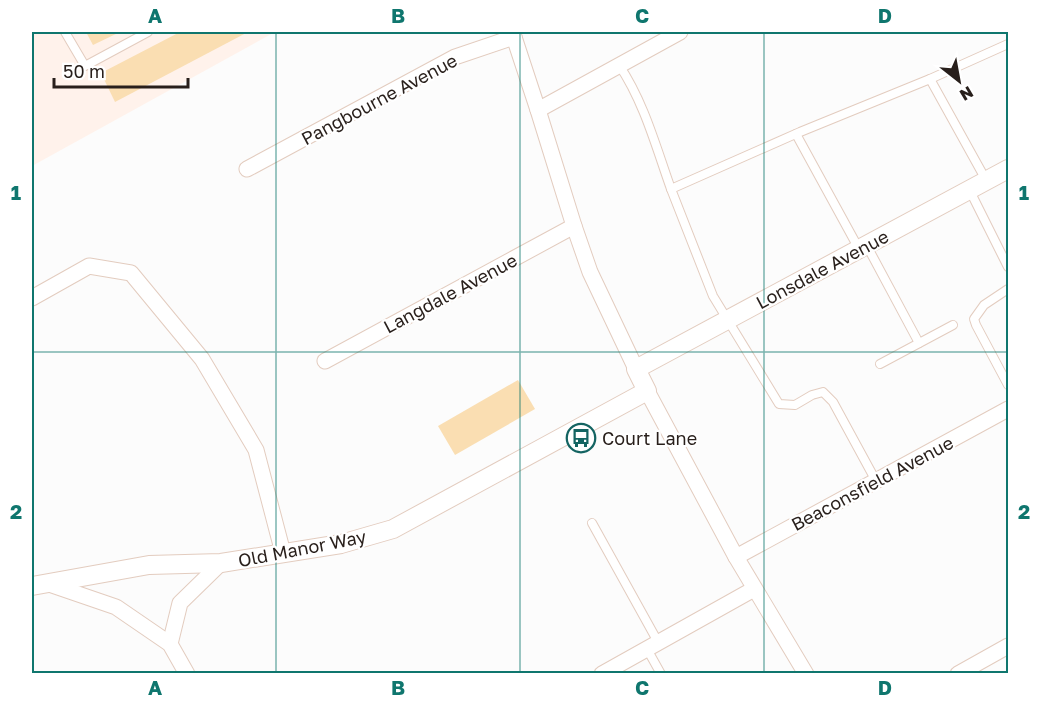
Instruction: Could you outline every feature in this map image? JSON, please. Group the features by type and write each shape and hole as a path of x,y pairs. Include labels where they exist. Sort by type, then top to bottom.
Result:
{"street":[{"path":"538,110 680,32"},
{"path":"512,34 590,272 647,391 754,590 806,674"},
{"name":"Pangbourne Avenue","path":"247,169 454,57 512,34"},
{"name":"Lonsdale Avenue","path":"636,369 1008,169"},
{"name":"Langdale Avenue","path":"325,361 574,226"},
{"path":"32,298 89,266 131,273 202,359 256,450 282,553"},
{"name":"Old Manor Way","path":"39,584 149,566 221,563 341,544 393,529 647,391"},
{"name":"Beaconsfield Avenue","path":"736,556 1008,409"},
{"path":"170,644 180,603 221,563"},
{"path":"39,584 116,607 170,644 187,674"},
{"path":"602,674 754,590"},
{"path":"958,674 1008,646"}],"lane":[{"path":"65,32 85,66 148,32"},
{"path":"671,189 1008,44"},
{"path":"619,65 643,111 713,296 727,320 779,404 795,405 812,395 823,392 833,402 876,481"},
{"path":"930,79 986,180"},
{"path":"796,134 919,343"},
{"path":"969,190 1008,267"},
{"path":"1008,290 984,305 974,319 1008,385"},
{"path":"880,364 953,325"},
{"path":"592,524 652,646 661,674"}],"shaded area":[{"path":"32,32 275,32 32,166"}],"building":[{"path":"86,32 120,32 93,45"},
{"path":"180,32 248,32 115,102 101,73"},
{"path":"518,380 535,409 455,455 438,426"}],"place":[{"name":"Court Lane","path":"581,438"}]}
